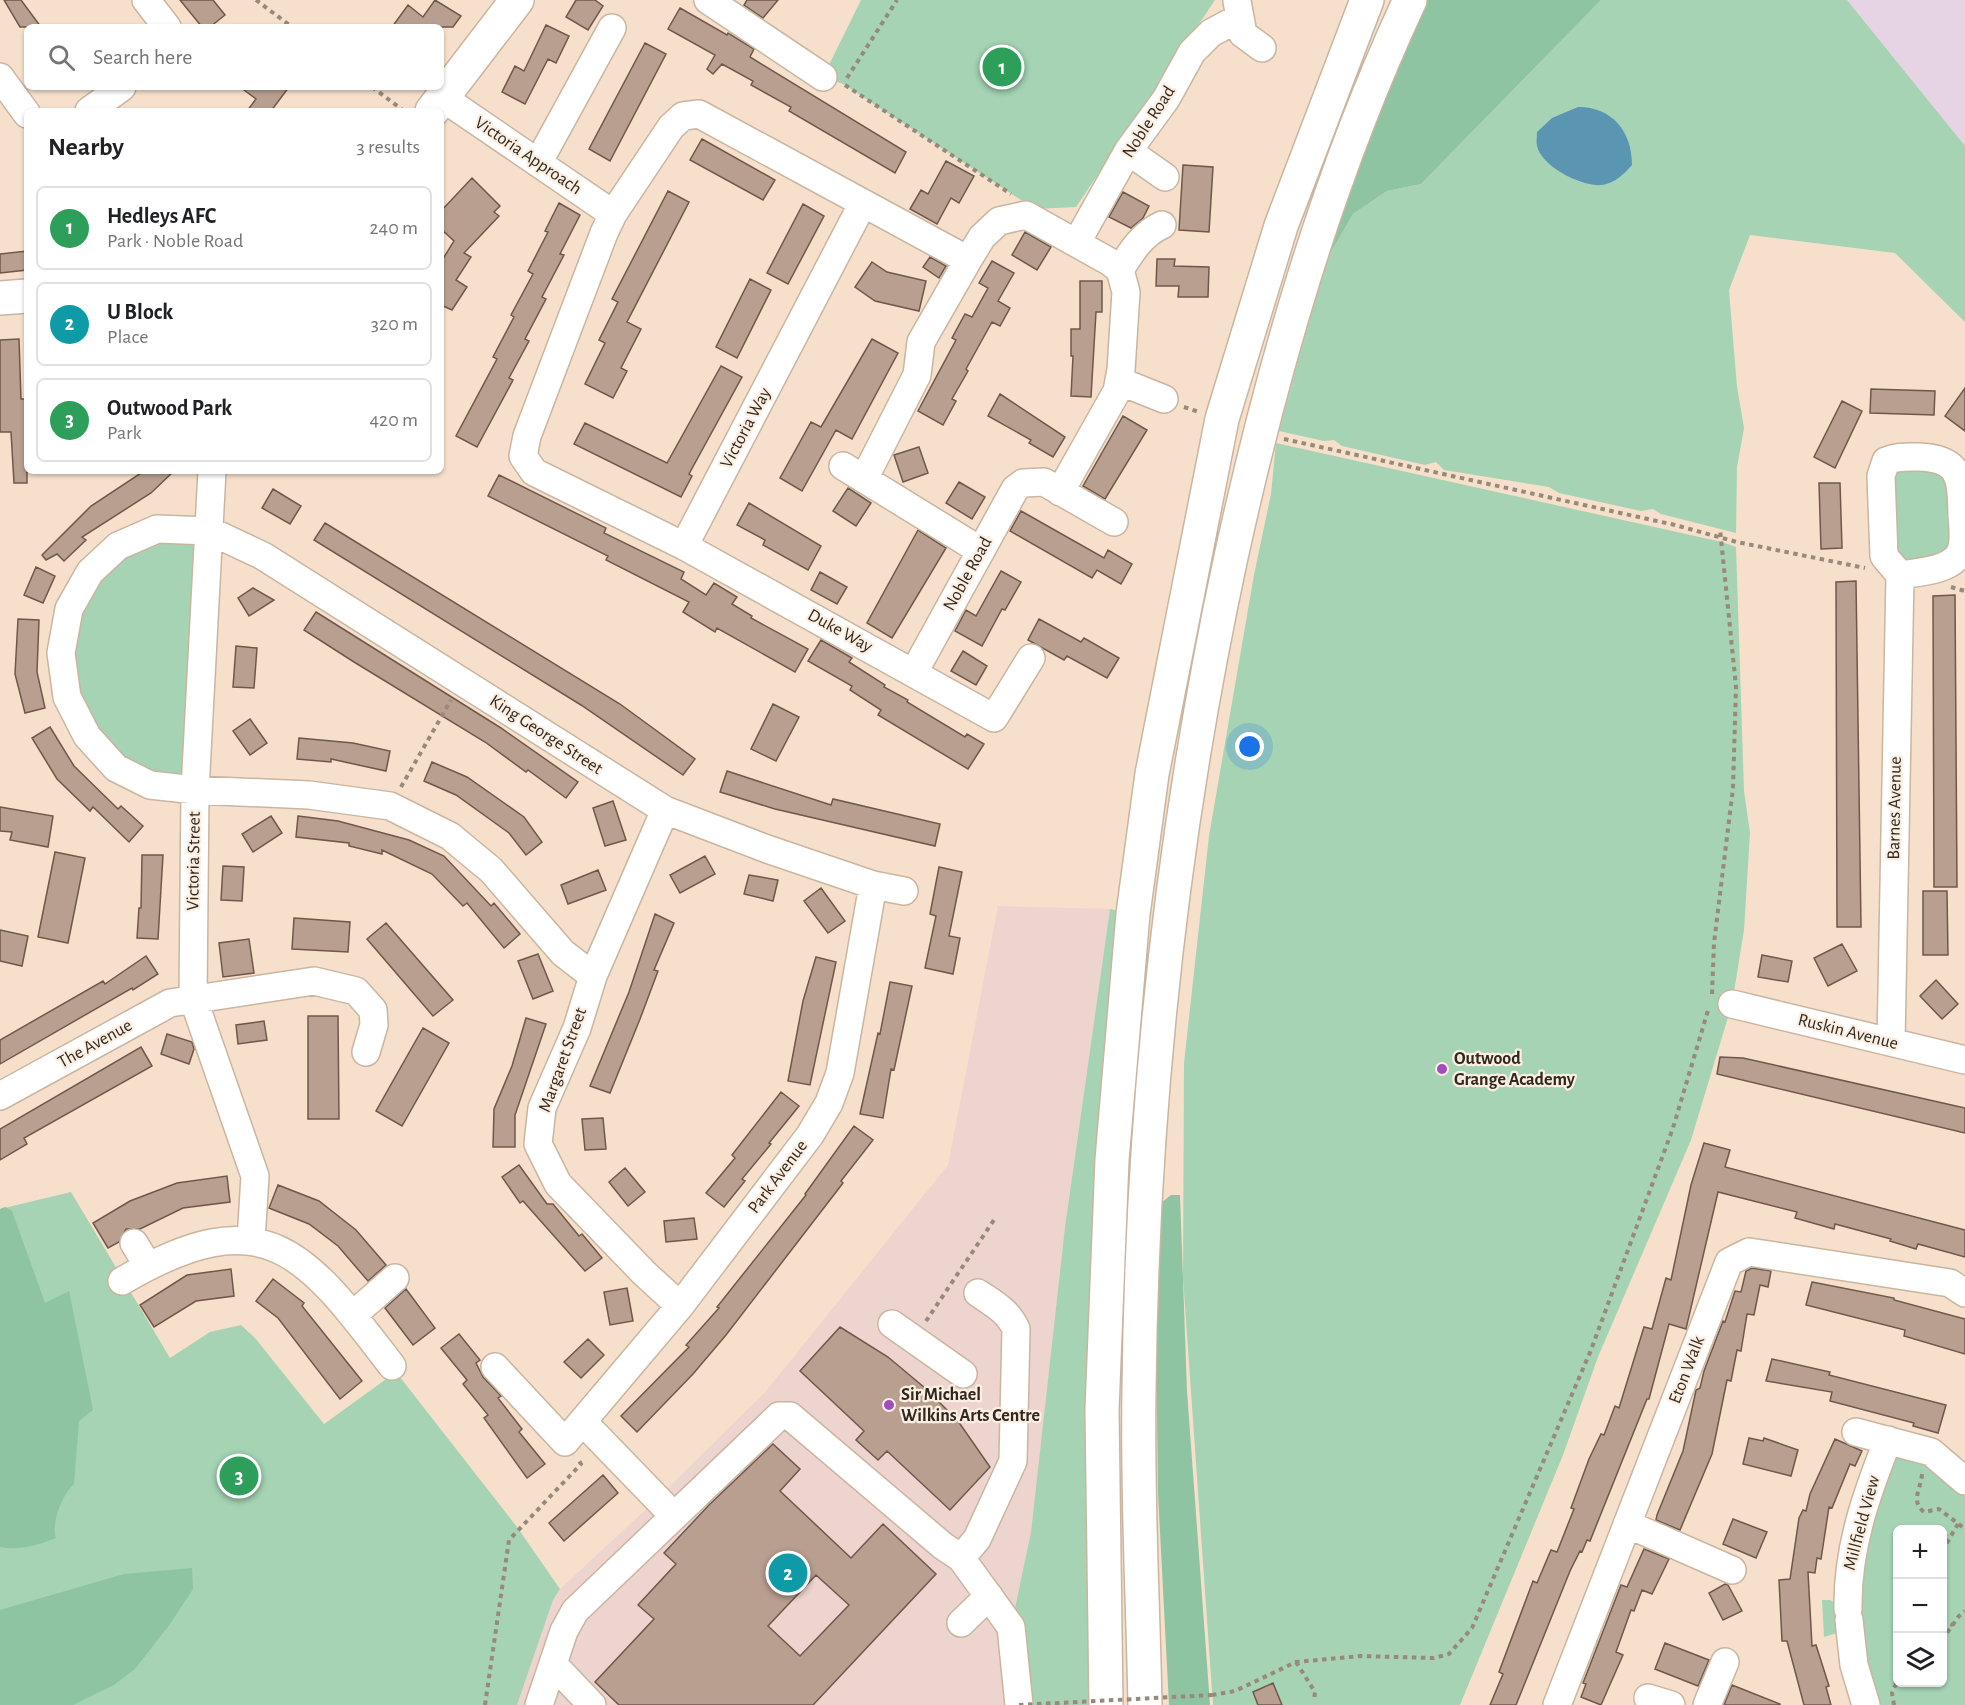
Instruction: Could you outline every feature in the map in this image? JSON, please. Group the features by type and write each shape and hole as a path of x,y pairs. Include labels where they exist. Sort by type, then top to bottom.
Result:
{"main road":[{"path":"438,104 517,0"},
{"path":"1106,1705 1102,1410 1112,1160 1133,914 1152,774 1174,651 1222,419 1281,226 1367,0"},
{"path":"1145,1705 1138,1391 1147,1160 1170,913 1189,779 1209,660 1259,430 1314,239 1353,133 1410,0"},
{"path":"0,298 24,296"}],"street":[{"path":"146,0 165,24"},
{"path":"708,0 833,80"},
{"name":"Noble Road","path":"1238,9 1243,34 1262,48"},
{"name":"Noble Road","path":"1077,242 1128,151 1166,99 1192,52 1238,9"},
{"path":"538,163 612,28"},
{"path":"0,77 24,110"},
{"path":"93,108 118,90"},
{"name":"Victoria Approach","path":"438,104 538,163 613,214"},
{"path":"684,546 534,472 523,456 527,436 613,214 671,127 683,116 699,114 968,260"},
{"path":"1128,151 1165,177"},
{"name":"Victoria Way","path":"684,546 863,203"},
{"path":"981,551 854,472 918,375 921,342 982,237 999,221 1026,215 1077,242 1120,270 1126,292 1119,381 1107,410 1060,492"},
{"path":"1120,270 1150,230 1162,225"},
{"path":"1119,381 1164,399"},
{"path":"1896,457 1938,458 1954,468 1961,482 1963,536 1960,553 1947,563 1928,571 1900,575 1884,556 1881,476 1886,461 1896,457"},
{"name":"Victoria Street","path":"212,474 195,790 193,998 255,1176 251,1240"},
{"name":"Noble Road","path":"914,672 1016,489 1023,483 1044,482 1114,522"},
{"path":"210,531 157,529 118,546 90,572 69,609 61,653 68,697 87,736 116,768 150,785 195,790 309,795 390,806 450,836 491,870 563,953 593,976"},
{"name":"King George Street","path":"210,531 263,555 665,810 767,849 873,885 904,891"},
{"name":"Duke Way","path":"684,546 994,718 1031,658"},
{"name":"Barnes Avenue","path":"1891,1042 1900,575"},
{"name":"Margaret Street","path":"665,810 593,976 577,1028 542,1108 538,1144 558,1184 644,1273 680,1306"},
{"name":"Park Avenue","path":"574,1433 680,1306 810,1135 829,1103 840,1073 873,885"},
{"name":"The Avenue","path":"0,1096 170,1003 314,981 356,991 373,1010 374,1025 366,1052"},
{"name":"Ruskin Avenue","path":"1732,1004 1965,1060"},
{"path":"122,1281 190,1247 214,1241 251,1240 281,1250 305,1264 353,1315 392,1366"},
{"path":"134,1243 148,1266"},
{"name":"Eton Walk","path":"1557,1705 1729,1262 1749,1252 1950,1283 1965,1293"},
{"path":"353,1315 395,1278"},
{"path":"962,1558 977,1539 1015,1452 1016,1329 1011,1317 978,1293"},
{"path":"891,1324 938,1351 963,1374"},
{"path":"495,1367 673,1515"},
{"path":"538,1705 564,1631 575,1611 779,1416 790,1416 943,1545 962,1558 1011,1627 1019,1705"},
{"path":"1856,1432 1931,1452 1965,1481"},
{"name":"Millfield View","path":"1866,1705 1854,1665 1848,1614 1848,1580 1860,1520 1888,1440"},
{"path":"1627,1524 1732,1570"},
{"path":"961,1623 989,1596"},
{"path":"1707,1705 1725,1662"},
{"path":"553,1664 592,1705"}],"path":[{"path":"256,0 288,24"},
{"path":"897,0 833,80 1016,196"},
{"path":"376,90 400,108"},
{"path":"1259,430 1277,437 1900,575"},
{"path":"1019,1705 1212,1695 1235,1691 1296,1662 1361,1656 1434,1658 1449,1654 1472,1628 1591,1350 1673,1128 1712,997 1714,943 1733,788 1736,687 1720,529"},
{"path":"390,806 462,681"},
{"path":"938,1351 920,1331 996,1217"},
{"path":"485,1705 509,1540 581,1464 574,1433"},
{"path":"1931,1452 1922,1473 1916,1503 1924,1512 1939,1509 1965,1529"},
{"path":"1947,1543 1958,1524"},
{"path":"1947,1633 1965,1611"},
{"path":"1947,1623 1953,1625"},
{"path":"1296,1662 1315,1692 1314,1700"},
{"path":"1894,1705 1892,1693 1895,1687"}],"shaded area":[{"path":"1847,0 1965,0 1965,146"},
{"path":"998,906 1110,909 1065,1227 1031,1532 1011,1627 1019,1705 517,1705 553,1600 560,1589 657,1499 766,1391 948,1165"}],"green space":[{"path":"861,0 1215,0 1076,207 1035,209 843,84 823,77"},
{"path":"1410,0 1601,0 1421,184 1387,191 1353,214 1326,261 1277,437 1259,430"},
{"path":"1601,0 1847,0 1965,146 1965,322 1895,253 1750,235 1729,290 1737,387 1744,428 1737,467 1736,533 1661,514 1653,509 1641,511 1559,493 1549,487 1444,470 1436,462 1425,465 1342,446 1334,440 1324,441 1279,431 1326,261 1353,214 1387,191 1421,184"},
{"name":"Outwood Grange Academy","path":"1276,443 1736,547 1744,791 1750,833 1744,930 1732,1004 1691,1140 1598,1357 1563,1455 1460,1705 1213,1705 1183,1278 1184,1063 1209,836 1254,575 1271,494"},
{"path":"1938,458 1963,535 1928,571 1884,556 1886,461"},
{"path":"210,531 195,790 150,785 67,697 69,609 118,546"},
{"path":"1110,909 1133,914 1106,1705 1019,1705 1011,1627 1031,1532 1065,1227"},
{"path":"71,1192 170,1358 210,1332 241,1325 255,1338 324,1424 396,1372 517,1527 560,1589 553,1600 517,1705 0,1705 0,1209"},
{"path":"1171,1195 1180,1195 1187,1391 1210,1705 1169,1705 1158,1493 1156,1342 1162,1202"},
{"path":"5,1207 12,1211 45,1303 69,1291 93,1410 79,1421 74,1484 65,1495 56,1517 56,1538 21,1548 0,1547 0,1209"},
{"path":"1888,1440 1965,1481 1965,1705 1866,1705 1837,1633 1824,1637 1822,1600 1830,1600 1837,1604"},
{"path":"192,1568 193,1589 170,1624 135,1669 114,1685 73,1705 0,1705 0,1610 124,1574"}],"water":[{"path":"1578,107 1601,111 1618,123 1624,132 1631,153 1632,165 1611,182 1602,185 1584,183 1554,168 1540,154 1537,132 1552,118"}],"building":[{"path":"4,0 21,0 39,24 24,24 24,27 20,27"},
{"path":"180,0 213,0 225,15 214,24 200,24"},
{"path":"435,0 461,16 453,27 444,27 444,24 394,24 408,5 423,17"},
{"path":"576,0 595,0 603,6 588,30 566,17"},
{"path":"747,0 778,0 763,18 744,5"},
{"path":"680,8 754,49 750,57 906,152 895,173 789,111 791,107 751,85 753,81 722,64 713,74 707,69 715,55 668,29"},
{"path":"546,25 569,36 556,63 548,59 525,104 502,92 515,66 524,71"},
{"path":"645,43 666,54 610,161 589,149"},
{"path":"244,90 287,90 273,108 249,108 256,99"},
{"path":"702,139 775,180 763,200 690,160"},
{"path":"946,161 974,176 959,203 951,198 937,224 910,209 921,190 928,194"},
{"path":"1183,165 1213,167 1209,232 1179,230"},
{"path":"472,178 500,206 494,212 499,216 464,253 471,257 456,280 467,287 452,310 444,306 444,257 454,241 444,232 444,208"},
{"path":"668,191 689,202 627,322 641,329 621,368 627,371 613,398 585,384 605,343 599,340 618,302 612,299"},
{"path":"1123,192 1149,206 1143,218 1131,228 1109,217"},
{"path":"559,203 580,215 560,254 564,255 542,297 546,299 525,339 529,341 509,378 513,380 477,447 456,436 497,359 493,357 514,317 511,315 533,274 528,271 548,232 545,231"},
{"path":"803,204 824,216 788,284 767,273"},
{"path":"1025,232 1051,247 1037,270 1012,255"},
{"path":"24,251 24,270 0,273 0,254"},
{"path":"930,257 946,266 939,278 923,267"},
{"path":"1157,259 1175,259 1174,266 1209,267 1208,297 1178,297 1179,286 1156,286"},
{"path":"992,261 1014,273 998,301 1010,308 1000,326 992,322 966,369 968,371 952,399 956,401 943,425 918,411 956,340 952,338 965,314 972,317 988,288 979,283"},
{"path":"872,262 887,272 926,281 919,311 875,301 855,287"},
{"path":"750,279 771,290 737,358 716,347"},
{"path":"1080,281 1102,281 1102,312 1096,312 1091,397 1071,396 1073,356 1071,356 1071,329 1080,329"},
{"path":"19,339 21,399 24,399 24,474 27,474 27,483 14,483 11,432 0,432 0,340"},
{"path":"872,339 898,353 852,439 836,430 802,491 780,478 811,422 821,427"},
{"path":"721,366 742,377 689,474 692,476 681,497 574,444 585,423 667,463"},
{"path":"1965,388 1965,431 1945,416"},
{"path":"1871,389 1935,391 1934,415 1870,413"},
{"path":"1000,394 1065,437 1053,457 1029,443 1031,440 988,416"},
{"path":"1842,401 1862,411 1835,468 1814,457"},
{"path":"1123,416 1147,430 1105,499 1083,486"},
{"path":"919,447 928,473 903,482 894,455"},
{"path":"139,474 171,474 151,493 82,537 86,540 64,561 57,554 46,560 42,555 91,506"},
{"path":"499,475 606,528 604,533 684,572 681,579 706,595 714,583 737,597 732,604 752,616 751,618 808,649 795,672 717,628 715,632 683,612 689,602 606,560 608,556 488,496"},
{"path":"959,482 985,497 972,519 946,503"},
{"path":"1819,483 1840,483 1842,548 1821,549"},
{"path":"848,488 871,503 856,526 833,511"},
{"path":"273,489 301,506 290,524 262,508"},
{"path":"749,503 821,546 808,570 763,545 765,540 737,525"},
{"path":"1021,511 1104,558 1108,550 1132,564 1121,584 1097,570 1092,578 1010,531"},
{"path":"325,523 620,704 695,759 683,775 581,705 314,540"},
{"path":"918,530 946,548 892,638 867,623"},
{"path":"36,567 55,576 43,603 24,595"},
{"path":"1001,571 1021,582 1005,610 1002,609 982,646 955,631 966,610 976,616"},
{"path":"820,572 847,587 837,604 811,590"},
{"path":"1856,581 1861,927 1837,927 1836,582"},
{"path":"253,588 274,600 249,616 238,598"},
{"path":"1955,595 1957,887 1934,887 1933,596"},
{"path":"316,612 501,728 578,782 566,798 485,742 304,630"},
{"path":"18,619 39,620 37,672 45,708 25,713 15,674"},
{"path":"1039,619 1081,642 1084,638 1119,658 1107,678 1067,656 1064,660 1028,640"},
{"path":"821,640 852,658 849,662 885,685 884,687 908,700 907,702 965,737 967,734 984,744 968,769 878,715 881,710 850,690 852,686 808,661"},
{"path":"236,646 257,648 254,688 233,687"},
{"path":"963,651 987,666 976,685 951,671"},
{"path":"773,704 799,717 776,761 751,749"},
{"path":"250,719 267,743 250,755 233,731"},
{"path":"50,727 74,766 118,809 121,806 143,826 129,842 93,807 90,811 57,779 32,738"},
{"path":"299,738 353,743 390,751 386,771 331,759 331,762 297,759"},
{"path":"432,762 467,777 524,817 542,842 526,855 509,833 456,795 424,781"},
{"path":"727,771 831,805 833,799 940,824 935,846 775,809 720,792"},
{"path":"613,801 626,840 605,846 593,808"},
{"path":"0,807 53,816 48,847 10,840 12,832 0,831"},
{"path":"271,816 282,833 253,852 242,834"},
{"path":"298,816 338,821 409,840 444,856 491,906 494,903 520,934 504,948 467,903 463,906 432,874 382,850 382,854 349,846 349,843 296,837"},
{"path":"55,852 85,858 68,943 38,937"},
{"path":"142,855 163,855 158,939 137,938 139,908 141,908"},
{"path":"705,856 715,874 680,893 670,875"},
{"path":"223,866 244,867 242,901 221,900"},
{"path":"939,867 962,872 949,936 960,938 953,974 925,968 936,916 930,914"},
{"path":"598,870 606,890 568,904 561,885"},
{"path":"749,875 778,880 773,901 744,894"},
{"path":"821,888 845,921 828,933 804,901"},
{"path":"1923,891 1947,891 1948,955 1923,955"},
{"path":"655,914 674,923 654,970 658,971 610,1093 590,1086 629,992"},
{"path":"294,918 350,922 348,952 292,949"},
{"path":"386,923 453,1000 433,1016 367,939"},
{"path":"0,930 28,936 22,966 0,961"},
{"path":"249,939 254,973 223,977 219,943"},
{"path":"1842,944 1857,971 1828,986 1814,958"},
{"path":"538,954 553,991 533,999 518,961"},
{"path":"1762,955 1792,961 1788,982 1758,977"},
{"path":"146,956 158,974 0,1064 0,1040 103,981 105,984"},
{"path":"816,957 836,962 810,1085 788,1081 803,1001"},
{"path":"1936,980 1958,1004 1942,1019 1920,996"},
{"path":"890,982 912,986 894,1070 891,1069 883,1118 860,1114"},
{"path":"308,1016 338,1016 339,1119 308,1119"},
{"path":"526,1018 546,1024 515,1115 515,1147 493,1147 494,1109 512,1066"},
{"path":"264,1021 267,1040 238,1044 236,1025"},
{"path":"423,1028 449,1043 402,1126 376,1111"},
{"path":"167,1034 192,1042 194,1049 189,1064 161,1054"},
{"path":"141,1047 152,1066 24,1138 27,1144 0,1160 0,1129"},
{"path":"1720,1057 1743,1058 1965,1108 1965,1133 1717,1074"},
{"path":"781,1092 799,1106 742,1179 745,1181 724,1207 706,1193 735,1158 732,1155"},
{"path":"603,1118 606,1149 585,1150 582,1119"},
{"path":"854,1126 873,1140 841,1181 843,1183 726,1335 693,1374 637,1432 621,1416 689,1347 686,1345 719,1308 717,1307 806,1195"},
{"path":"1704,1143 1730,1150 1725,1167 1965,1230 1965,1257 1918,1244 1916,1249 1890,1241 1891,1239 1835,1224 1834,1229 1795,1218 1797,1212 1718,1192 1686,1329 1669,1324 1649,1399 1647,1399 1590,1541 1587,1540 1570,1571 1516,1705 1490,1705 1503,1674 1499,1672 1533,1581 1537,1583 1551,1550 1557,1552 1574,1509 1571,1508 1589,1459 1601,1434 1604,1435 1615,1406 1619,1408 1644,1327 1652,1329 1666,1278 1671,1280 1691,1185"},
{"path":"519,1165 547,1204 553,1204 579,1236 582,1234 602,1258 585,1271 523,1201 520,1203 502,1177"},
{"path":"625,1168 645,1192 628,1206 609,1182"},
{"path":"227,1176 230,1202 183,1208 140,1229 126,1229 119,1242 108,1248 93,1223 130,1201 177,1183"},
{"path":"278,1185 319,1201 356,1230 386,1265 368,1281 338,1246 309,1224 269,1208"},
{"path":"694,1218 697,1239 666,1242 664,1221"},
{"path":"1752,1268 1771,1271 1768,1287 1760,1285 1754,1315 1747,1314 1741,1351 1737,1350 1731,1381 1727,1380 1712,1454 1680,1530 1656,1520 1657,1515 1683,1451 1696,1390 1700,1388 1704,1371 1723,1321 1725,1322 1735,1291 1741,1292 1746,1271"},
{"path":"231,1269 234,1296 196,1301 154,1327 140,1305 187,1275"},
{"path":"273,1279 304,1303 302,1306 362,1381 340,1399 278,1318 256,1301"},
{"path":"1812,1282 1894,1298 1894,1300 1965,1319 1965,1354 1904,1336 1905,1330 1806,1305"},
{"path":"627,1288 633,1321 610,1325 604,1292"},
{"path":"406,1289 435,1328 413,1345 385,1308"},
{"name":"Sir Michael Wilkins Arts Centre","path":"840,1327 888,1357 925,1388 958,1421 990,1467 950,1510 887,1451 878,1460 856,1440 864,1431 800,1371"},
{"path":"459,1334 480,1360 476,1363 483,1377 501,1396 498,1398 522,1429 519,1432 545,1464 527,1478 484,1418 488,1415 463,1384 467,1380 441,1348"},
{"path":"588,1339 604,1355 581,1378 564,1362"},
{"path":"1772,1359 1830,1372 1829,1375 1946,1405 1938,1433 1913,1426 1914,1423 1830,1401 1832,1392 1766,1381"},
{"path":"1749,1438 1763,1441 1764,1438 1798,1450 1791,1476 1743,1464"},
{"path":"1835,1439 1862,1451 1855,1466 1850,1464 1832,1508 1829,1507 1821,1559 1817,1558 1815,1573 1808,1572 1812,1646 1816,1645 1829,1686 1826,1687 1831,1705 1804,1705 1787,1641 1782,1641 1779,1580 1790,1579 1799,1518 1803,1510 1806,1511 1810,1494"},
{"path":"773,1444 800,1469 780,1491 851,1558 883,1524 936,1574 813,1705 619,1705 595,1682 654,1619 638,1605 676,1564 664,1553 709,1505","holes":["816,1575 849,1605 800,1656 768,1626"]},
{"path":"603,1475 618,1493 564,1541 549,1523"},
{"path":"1733,1519 1767,1532 1756,1558 1723,1544"},
{"path":"1644,1549 1669,1559 1652,1594 1642,1590 1634,1611 1631,1610 1616,1652 1623,1655 1601,1705 1581,1697 1586,1684 1583,1683 1621,1585 1627,1587"},
{"path":"1725,1584 1728,1585 1742,1611 1723,1620 1709,1593"},
{"path":"1665,1643 1709,1660 1698,1686 1655,1669"},
{"path":"1273,1683 1282,1705 1258,1705 1253,1692"},
{"path":"1732,1685 1780,1704 1780,1705 1724,1705"}],"place":[{"name":"Hedleys AFC","path":"1002,67"},
{"name":"Outwood Grange Academy","path":"1442,1069"},
{"name":"Sir Michael Wilkins Arts Centre","path":"889,1405"},
{"name":"Outwood Park","path":"239,1476"},
{"name":"U Block","path":"788,1573"}]}
